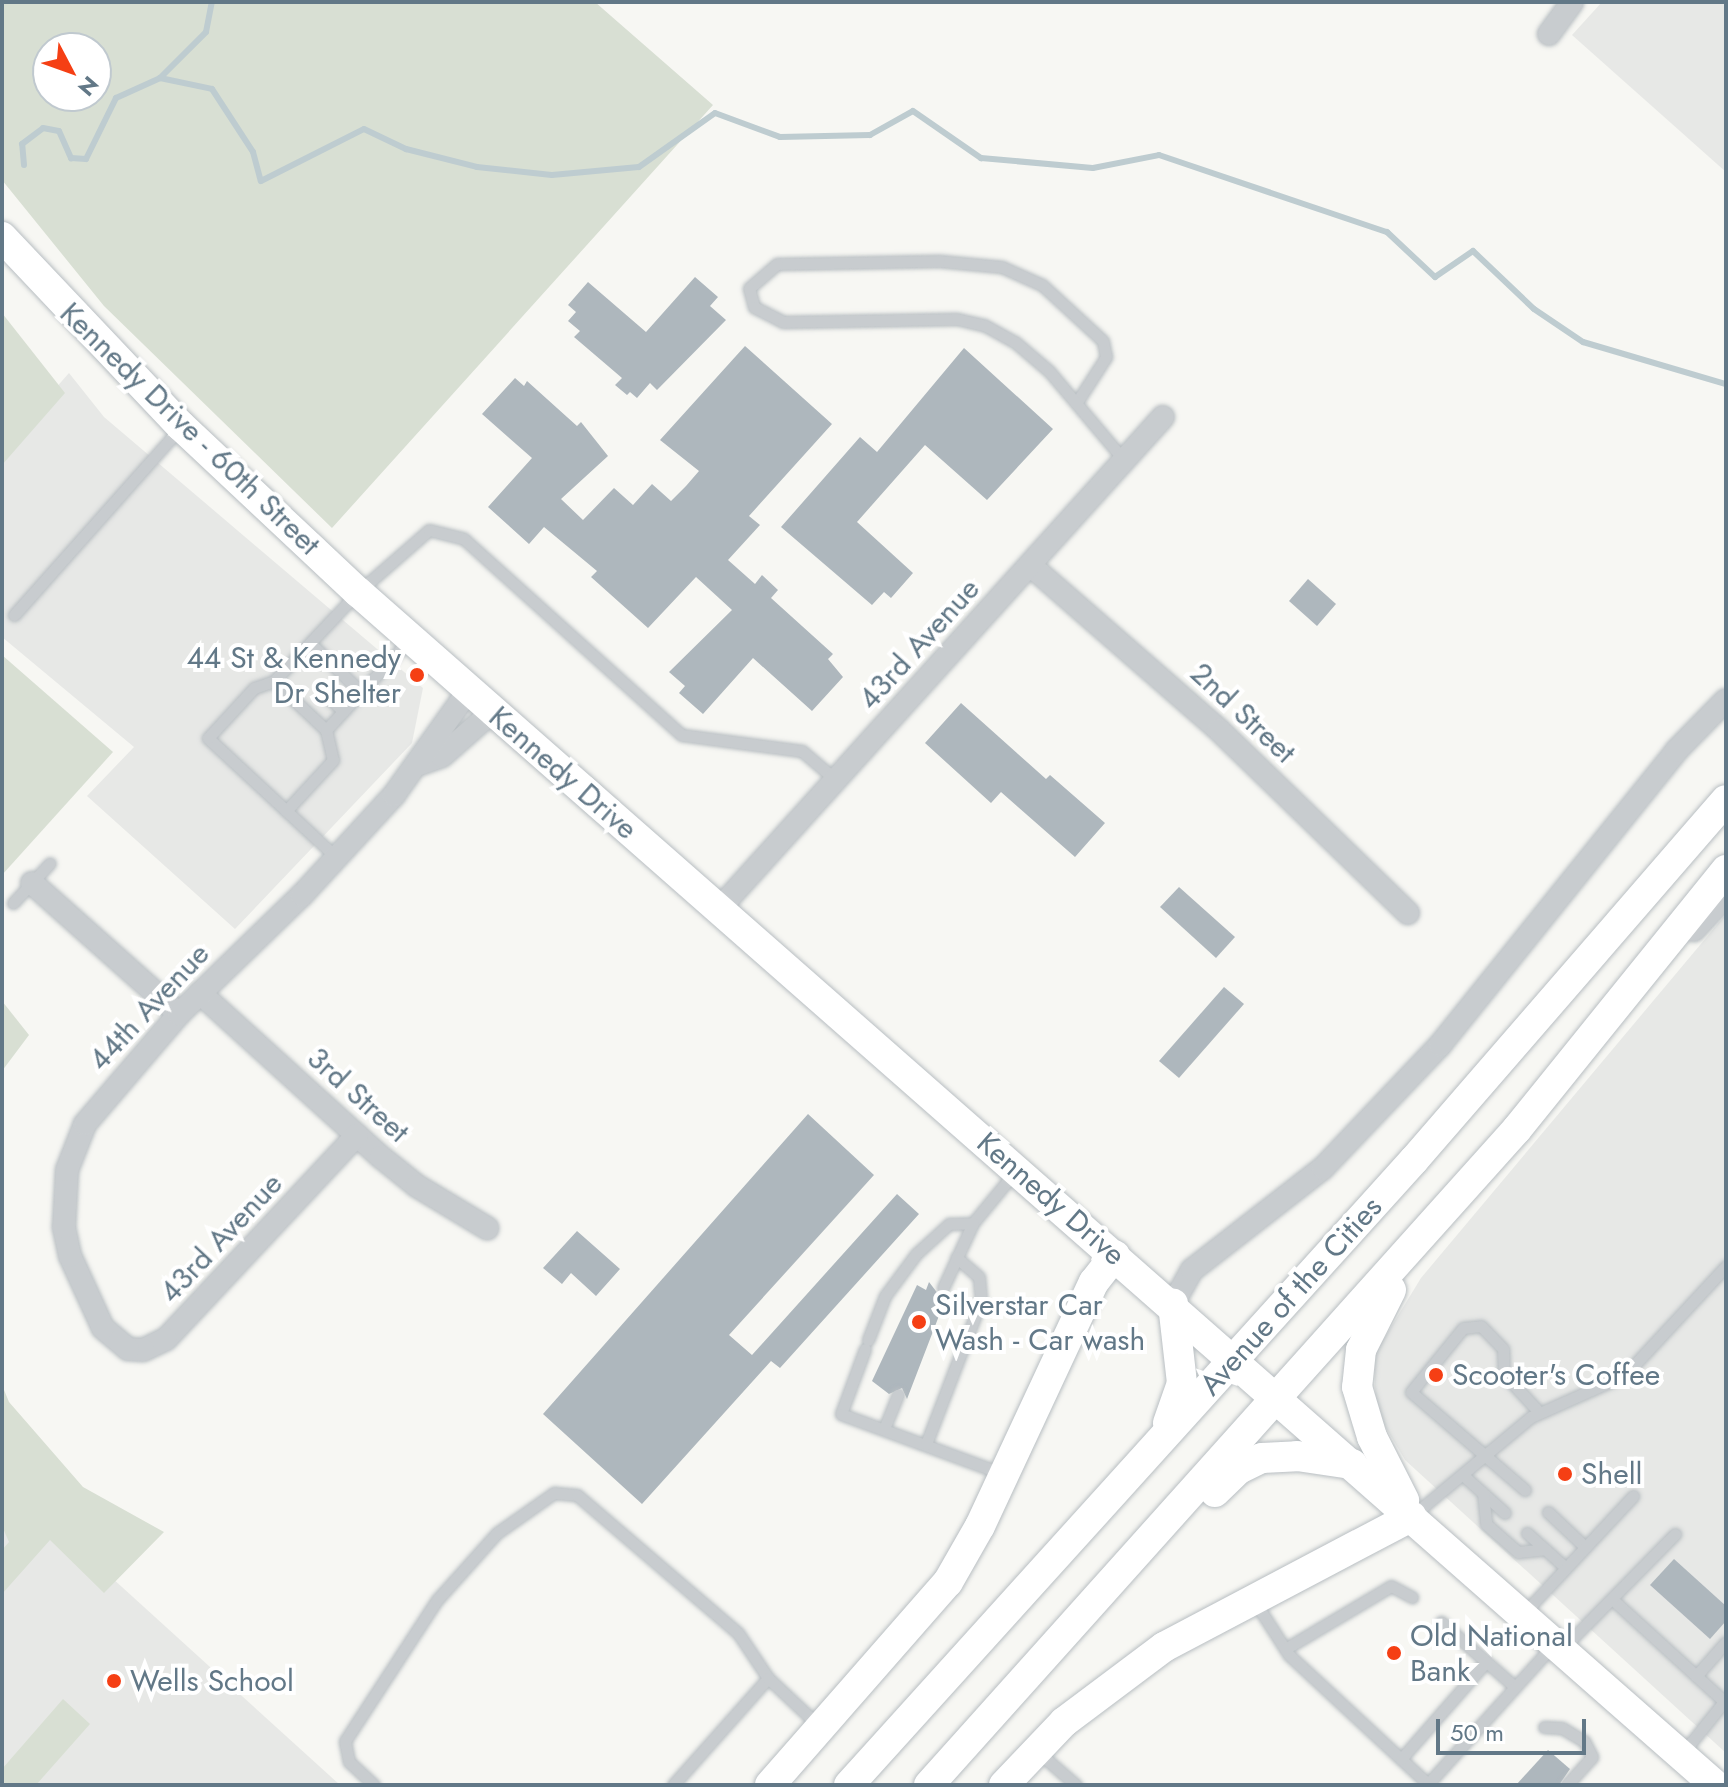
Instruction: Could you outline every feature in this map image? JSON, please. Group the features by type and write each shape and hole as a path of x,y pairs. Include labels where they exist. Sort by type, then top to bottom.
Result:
{"main road":[{"name":"Kennedy Drive - 60th Street","path":"2,237 74,319 181,426 384,615"},
{"name":"Kennedy Drive","path":"384,615 718,910 1173,1304 1715,1785"},
{"name":"Avenue of the Cities","path":"849,1785 1503,1060 1726,800"},
{"name":"Avenue of the Cities","path":"934,1779 1444,1213 1610,1017 1726,870"},
{"path":"1004,1785 1036,1750 1128,1671 1252,1598 1412,1516 1359,1403 1361,1350 1393,1287 1444,1213"},
{"path":"770,1785 933,1603 980,1526 1094,1282 1115,1255"},
{"path":"1157,1443 1182,1383 1173,1304"},
{"path":"934,1779 1057,1663 1239,1469 1275,1457 1352,1464"}],"street":[{"path":"1549,34 1572,2"},
{"name":"43rd Avenue","path":"718,910 1163,417"},
{"name":"2nd Street","path":"1030,565 1219,730 1408,913"},
{"name":"44th Avenue","path":"115,1341 103,1328 70,1256 64,1227 67,1170 85,1124 179,1014 336,857 420,764 469,690"},
{"name":"Avenue of the Cities","path":"1173,1304 1192,1270 1323,1168 1430,1056 1676,751 1726,700"},
{"name":"44th Avenue","path":"420,764 442,756 493,711"},
{"path":"32,883 179,1014"},
{"path":"1610,1017 1726,896"},
{"name":"3rd Street","path":"200,993 417,1186 487,1228"},
{"name":"43rd Avenue","path":"115,1341 143,1350 166,1339 357,1135"}],"lane":[{"path":"1077,402 1106,357 1103,341 1042,285 1002,267 939,261 777,264 749,288 754,307 783,322 957,319 984,325 1015,342 1077,402 1124,460"},
{"path":"14,615 181,426"},
{"path":"336,857 208,738 254,688 274,681 358,592 415,539 429,530 447,531 464,539 682,735 802,751 836,780"},
{"path":"326,730 411,639"},
{"path":"310,643 361,692"},
{"path":"292,662 302,672"},
{"path":"274,681 326,730 333,760 286,811"},
{"path":"326,695 343,711"},
{"path":"13,903 50,863"},
{"path":"943,1288 973,1223 1017,1170"},
{"path":"973,1223 949,1224 916,1254 885,1296 841,1414 1004,1474"},
{"path":"926,1444 981,1301 979,1277 956,1257"},
{"path":"1412,1516 1539,1412 1625,1375 1726,1266"},
{"path":"1525,1490 1411,1392 1463,1328 1481,1326 1490,1331 1503,1349 1504,1374 1539,1412"},
{"path":"884,1429 898,1395"},
{"path":"1464,1476 1505,1513"},
{"path":"374,1785 349,1762 345,1741 437,1600 497,1533 554,1493 577,1495 726,1623 768,1678 822,1728"},
{"path":"1483,1493 1486,1524 1518,1552 1545,1549"},
{"path":"1522,1614 1633,1496"},
{"path":"1548,1512 1585,1547"},
{"path":"1527,1533 1566,1568"},
{"path":"1252,1598 1285,1649 1428,1784 1515,1687 1612,1599 1675,1534"},
{"path":"1285,1649 1397,1585 1412,1597"},
{"path":"1612,1599 1725,1701 1681,1755"},
{"path":"1441,1622 1515,1687"},
{"path":"1696,1676 1726,1642"},
{"path":"1401,1759 1486,1662"},
{"path":"673,1785 768,1678"},
{"path":"1544,1727 1562,1728 1584,1741 1592,1757 1567,1785"},
{"path":"1036,1750 1076,1785"}],"shaded area":[{"path":"2,2 595,2 713,105 332,528 104,306 2,180"},
{"path":"1602,2 1726,2 1726,172 1572,35"},
{"path":"2,313 65,393 2,465"},
{"path":"69,373 104,417 423,688 412,743 235,929 87,796 134,747 2,637 2,449"},
{"path":"2,655 113,752 2,875"},
{"path":"1726,914 1726,1753 1405,1460 1376,1411 1374,1355 1421,1278"},
{"path":"2,1001 29,1035 2,1071"},
{"path":"2,1385 9,1402 83,1487 164,1532 104,1593 50,1540 2,1594 2,1550 9,1542 2,1526"},
{"name":"Wells School","path":"24,1498 340,1785 2,1785 2,1523"},
{"path":"63,1699 90,1724 36,1785 2,1785 2,1769"}],"building":[{"path":"695,277 718,297 710,306 726,320 657,390 650,383 637,398 630,392 627,395 615,385 622,378 574,337 580,331 568,321 576,312 568,305 588,282 646,332"},
{"path":"745,346 832,424 749,516 760,525 728,560 755,584 762,575 778,590 771,598 833,654 828,659 843,677 812,711 753,658 703,714 679,693 685,686 669,672 732,610 696,577 648,628 591,577 597,571 544,527 529,544 488,507 532,458 482,414 515,378 524,386 527,381 577,426 581,422 608,456 561,499 583,520 614,488 633,505 652,484 671,501 686,486 699,471 660,440"},
{"path":"964,348 1053,429 987,500 925,445 857,522 913,573 891,598 884,592 872,605 781,527 860,437 877,452"},
{"path":"1308,579 1336,604 1317,626 1289,601"},
{"path":"961,703 1046,779 1050,775 1105,823 1075,857 1001,792 991,803 925,743"},
{"path":"1179,887 1235,937 1216,958 1160,907"},
{"path":"1224,987 1244,1004 1179,1078 1159,1061"},
{"path":"808,1114 874,1175 729,1335 752,1355 897,1194 919,1214 780,1368 771,1361 642,1504 543,1414"},
{"path":"577,1231 620,1269 596,1296 571,1273 562,1284 543,1268"},
{"name":"Silverstar Car Wash - Car wash","path":"929,1282 939,1295 947,1295 907,1399 902,1388 889,1394 872,1381 917,1285 926,1290"},
{"path":"1674,1559 1726,1606 1726,1621 1710,1639 1650,1585"},
{"path":"1548,1750 1570,1769 1559,1785 1516,1785"}],"waterway":[{"path":"24,165 22,144 43,128 59,131 71,158 86,159 116,98 160,78 206,32 212,2"},
{"path":"160,78 212,89 253,152 261,181 364,129 406,149 477,167 552,175 639,167 715,113 780,137 870,135 913,111 981,158 1093,168 1159,155 1387,232 1435,277 1473,251 1534,309 1583,342 1726,384"}],"place":[{"name":"44 St & Kennedy Dr Shelter","path":"417,675"},
{"name":"Silverstar Car Wash - Car wash","path":"919,1322"},
{"name":"Scooter's Coffee","path":"1436,1375"},
{"name":"Shell","path":"1565,1474"},
{"name":"Old National Bank","path":"1394,1653"},
{"name":"Wells School","path":"114,1681"}]}
